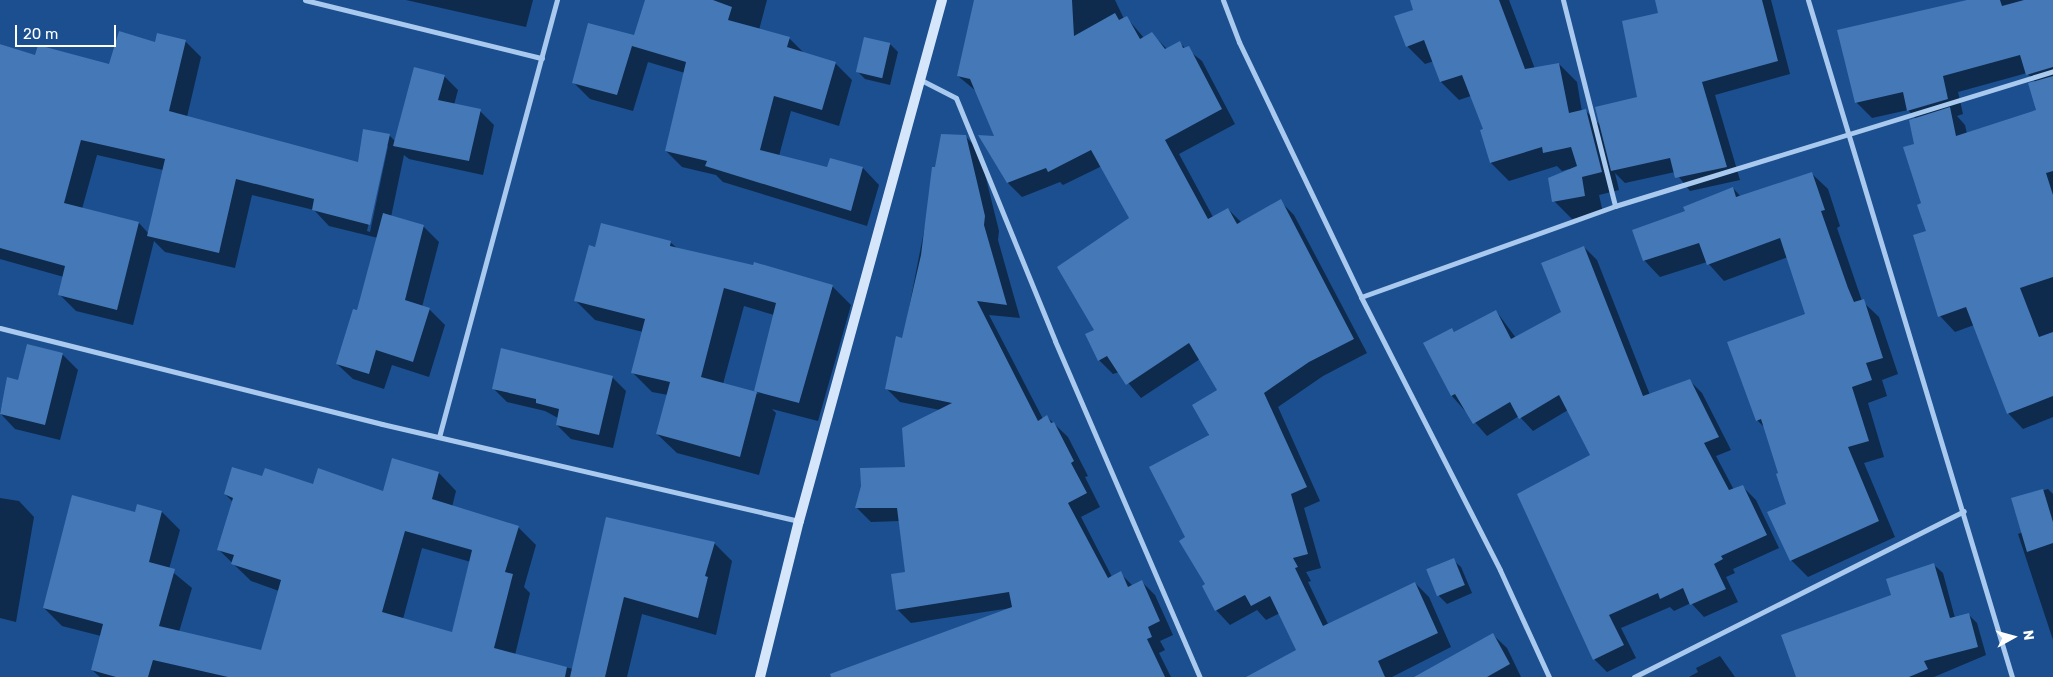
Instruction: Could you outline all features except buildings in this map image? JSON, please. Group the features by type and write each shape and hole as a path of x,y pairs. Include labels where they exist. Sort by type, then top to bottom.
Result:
{"street":[{"path":"305,0 542,58"},
{"path":"439,437 557,0"},
{"path":"760,677 799,521 942,0"},
{"path":"1223,0 1239,42 1361,297 1500,570 1549,677"},
{"path":"1563,0 1615,206"},
{"path":"1808,0 1964,512 2012,677"},
{"path":"1361,297 1615,206 2053,71"},
{"path":"921,80 956,98 1055,341 1200,677"},
{"path":"0,328 439,437 799,521"},
{"path":"1634,677 1964,512"}]}
